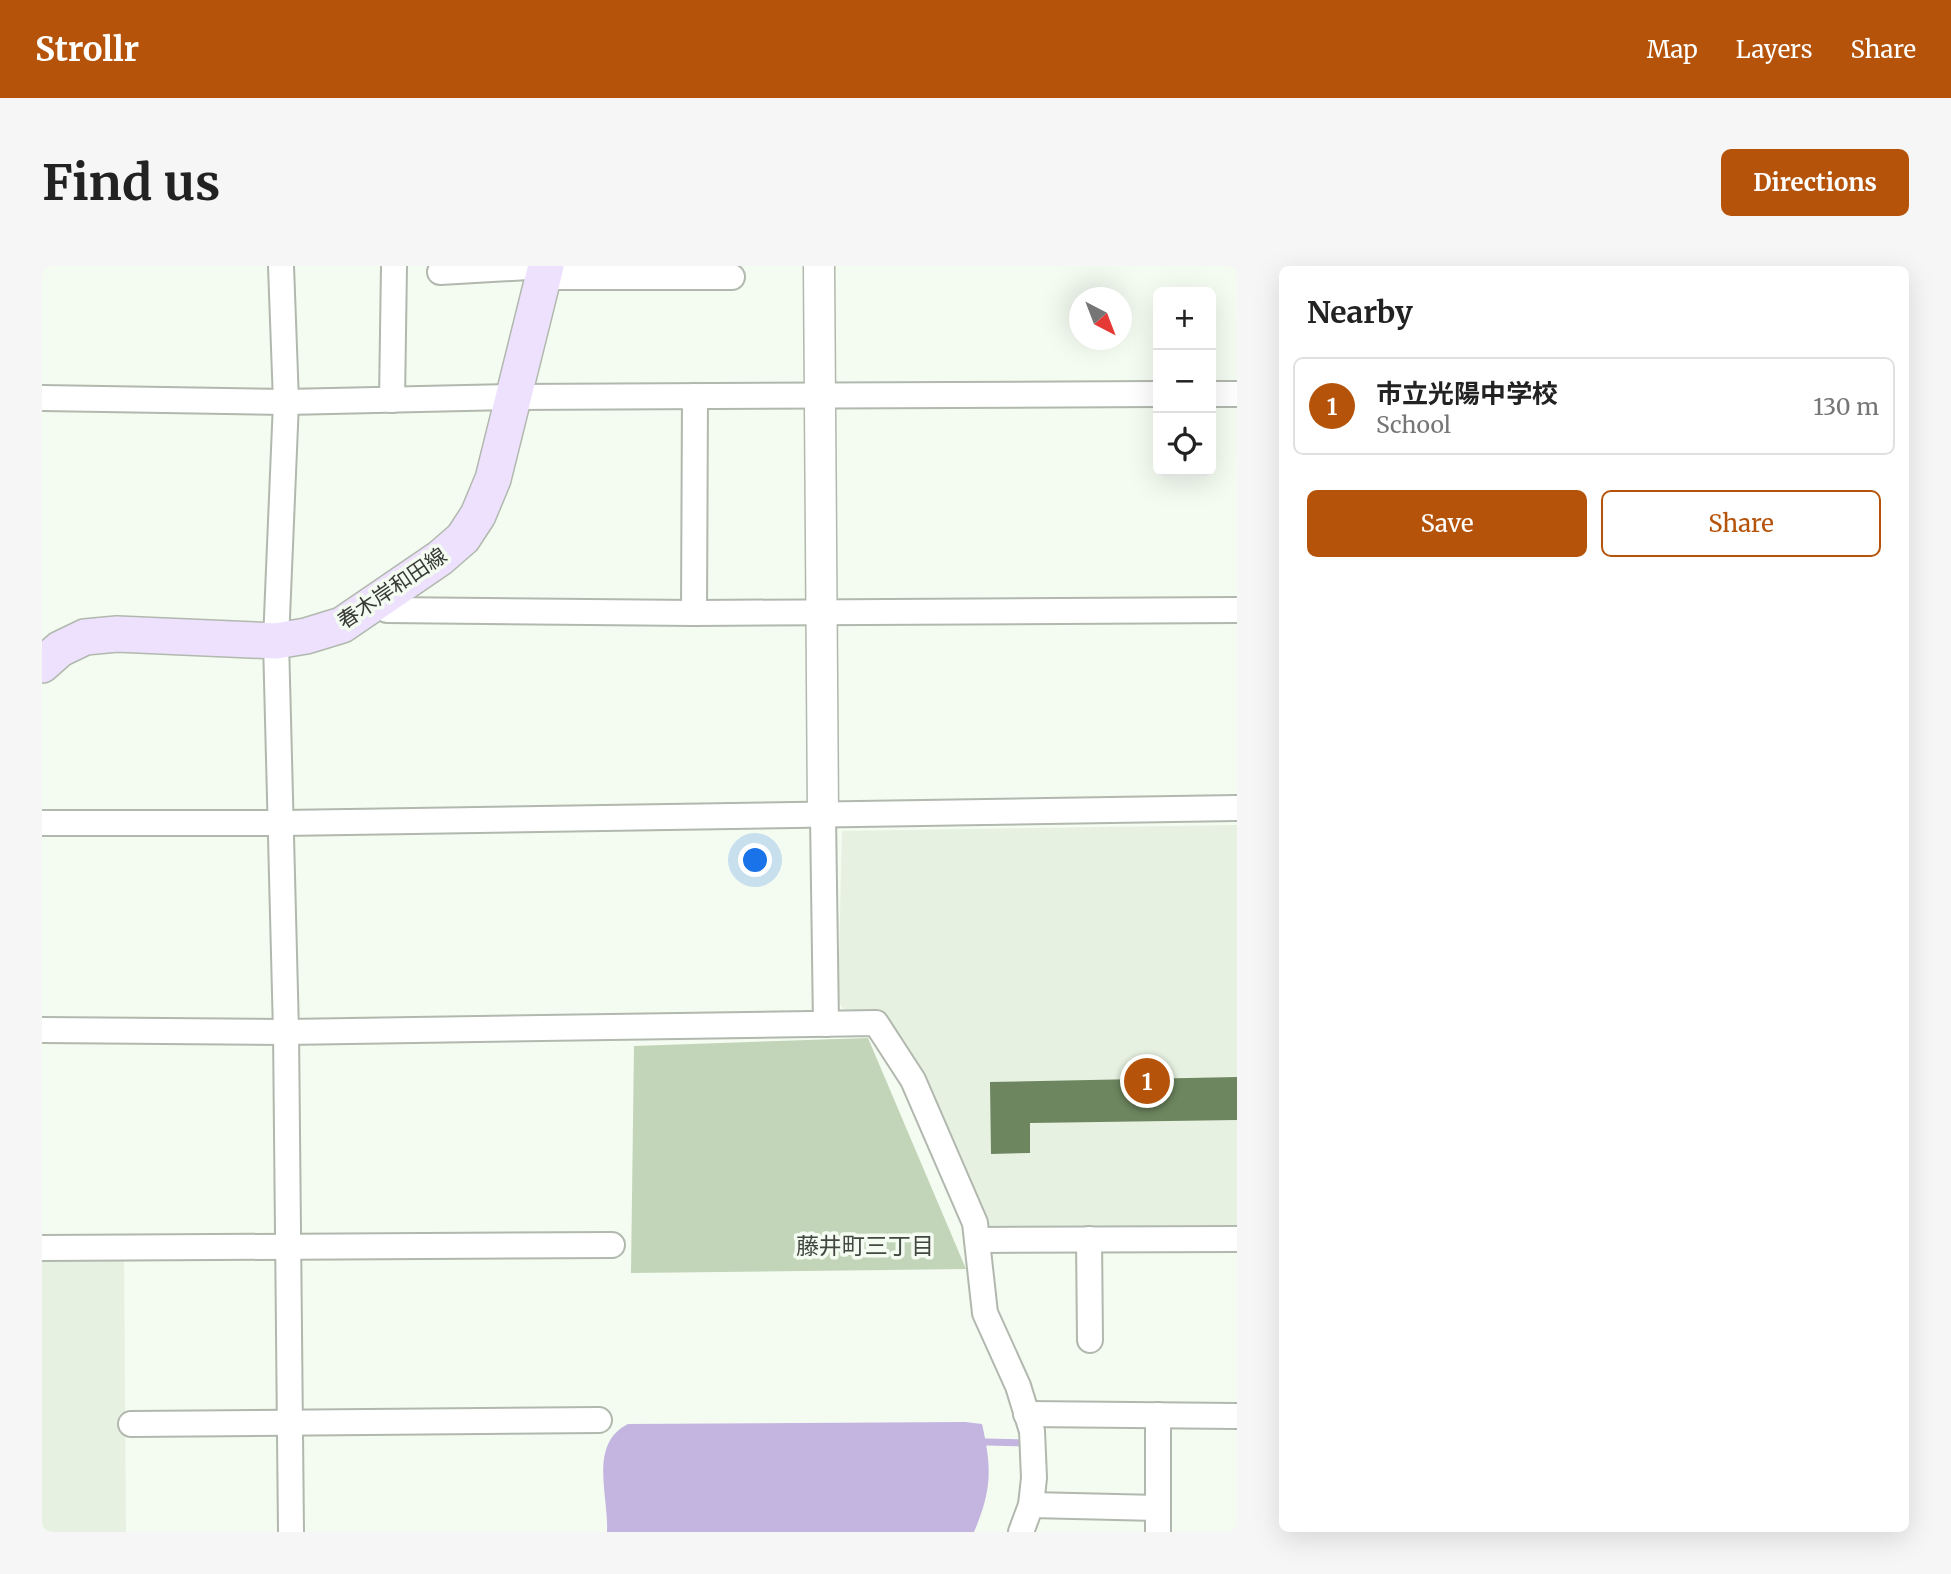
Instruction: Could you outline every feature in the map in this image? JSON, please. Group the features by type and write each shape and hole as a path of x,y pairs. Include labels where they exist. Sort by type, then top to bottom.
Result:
{"main road":[{"name":"春木岸和田線","path":"42,665 60,649 85,637 117,634 276,641 342,625 463,538 478,515 493,479 545,270"}],"street":[{"path":"281,266 286,402 276,641 283,823 291,1532"},
{"path":"392,400 394,266"},
{"path":"819,266 826,1024"},
{"path":"440,272 545,270 732,277"},
{"path":"42,398 286,402 513,397 1153,394"},
{"path":"1216,394 1237,394"},
{"path":"694,613 695,396"},
{"path":"377,601 387,610 694,613 1237,610"},
{"path":"42,822 283,823 1237,808"},
{"path":"42,1030 286,1032 876,1023 913,1080 975,1223 985,1313 1018,1386 1033,1454 1031,1505 1021,1532"},
{"path":"1089,1239 1090,1340"},
{"path":"978,1240 1237,1239"},
{"path":"42,1248 612,1245"},
{"path":"1026,1414 1237,1416"},
{"path":"1031,1505 1158,1520 1158,1415"},
{"path":"131,1424 599,1420"}],"shaded area":[{"path":"1237,825 1237,1227 988,1229 882,1012 843,1009 838,1000 842,831"},
{"path":"124,1257 126,1532 42,1532 42,1259"},
{"path":"628,1424 982,1424 989,1466 987,1491 974,1532 607,1532 604,1457 608,1444 616,1433"}],"green space":[{"path":"868,1038 966,1269 631,1273 634,1046"}],"building":[{"path":"1237,1077 1237,1120 1030,1123 1030,1153 991,1154 990,1082"}],"waterway":[{"path":"986,1442 1023,1443"}],"place":[{"name":"市立光陽中学校","path":"1147,1081"}],"district":[{"name":"藤井町三丁目","path":"865,1245"}]}
